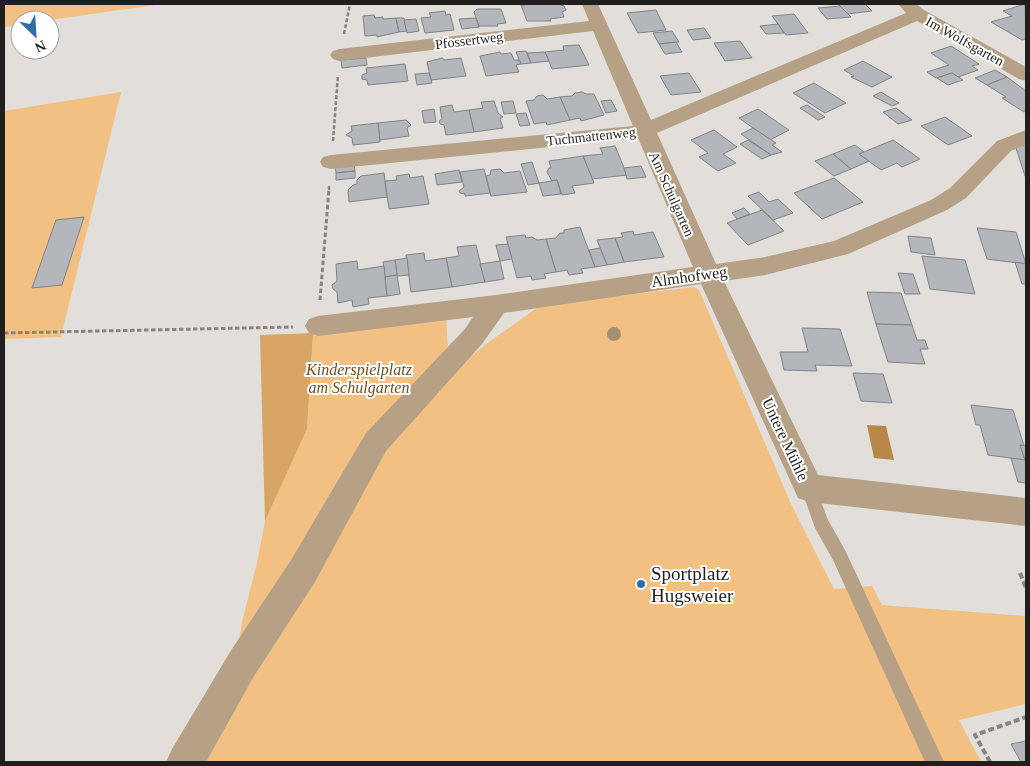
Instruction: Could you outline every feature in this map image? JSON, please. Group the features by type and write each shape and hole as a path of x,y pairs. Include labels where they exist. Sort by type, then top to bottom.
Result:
{"street":[{"name":"Am Schulgarten","path":"590,4 708,274"},
{"name":"Im Wolfsgarten","path":"912,9 1026,75"},
{"name":"Tuchmattenweg","path":"331,162 644,131 912,9"},
{"name":"Pfossertweg","path":"340,55 599,25"},
{"name":"Almhofweg","path":"318,326 496,304 765,266 840,248 939,205 958,193 1004,146 1026,136"},
{"name":"Untere Mühle","path":"708,274 809,488 1026,512"},
{"path":"185,762 242,664 303,571 376,442 473,337 496,304"}],"lane":[{"path":"809,488 822,523 839,555 935,762"}],"path":[{"path":"4,333 318,326"},
{"path":"1020,573 1026,588"},
{"path":"990,762 975,734 1026,717"}],"green space":[{"path":"4,4 162,4 60,19 60,10 10,10 10,26 4,27"},
{"path":"121,92 61,337 4,339 4,111"},
{"path":"694,287 699,290 792,506 834,589 872,586 882,605 1026,616 1026,704 959,720 981,762 198,762 386,439 438,385 486,344 541,305"},
{"name":"Kinderspielplatz am Schulgarten","path":"446,319 448,348 235,664 242,622 257,563 265,521 307,429 313,333"}],"shaded area":[{"path":"313,333 307,429 265,521 260,335"},
{"path":"867,425 886,426 894,460 874,458"}],"building":[{"path":"558,4 564,6 566,10 562,12 564,17 550,19 551,21 527,21 521,5"},
{"path":"838,4 865,4 872,11 847,14"},
{"path":"1025,4 1026,39 1022,40 991,22 1012,16 1003,11"},
{"path":"840,6 851,17 827,19 818,8"},
{"path":"477,9 501,9 506,23 497,24 498,26 479,26 474,12"},
{"path":"656,10 666,30 638,33 627,13"},
{"path":"445,11 446,15 450,14 454,30 425,33 421,18 431,17 429,13"},
{"path":"794,14 808,33 786,35 772,16"},
{"path":"374,15 375,18 396,18 399,32 377,37 377,35 365,36 363,16"},
{"path":"396,18 404,18 407,31 399,32"},
{"path":"476,18 479,27 462,29 459,19"},
{"path":"416,19 419,31 407,33 404,20"},
{"path":"778,24 784,33 766,34 760,26"},
{"path":"704,28 711,38 693,40 687,30"},
{"path":"672,31 679,42 659,44 653,33"},
{"path":"740,41 752,58 725,61 714,43"},
{"path":"676,42 682,52 665,54 659,44"},
{"path":"579,45 589,65 552,69 545,52 564,50 563,46"},
{"path":"951,46 979,64 972,66 978,70 958,77 952,73 936,78 927,72 949,65 931,53"},
{"path":"526,51 531,63 521,64 516,52"},
{"path":"500,52 501,54 511,53 514,60 519,60 521,64 516,65 519,72 486,76 480,56"},
{"path":"545,52 549,61 531,63 527,53"},
{"path":"366,58 367,65 342,68 341,60"},
{"path":"442,58 445,60 461,58 466,76 431,80 427,62"},
{"path":"863,61 892,77 872,87 851,77 854,76 844,70"},
{"path":"405,64 408,81 368,85 367,80 362,79 362,75 367,73 366,68"},
{"path":"995,70 1007,77 987,85 975,78"},
{"path":"429,73 432,83 417,85 415,74"},
{"path":"689,73 701,92 671,95 660,76"},
{"path":"952,73 963,80 948,85 937,78"},
{"path":"1007,77 1026,91 1026,111 1024,112 1002,98 1006,97 987,85"},
{"path":"814,83 846,103 825,113 793,93"},
{"path":"881,92 899,103 892,106 873,96"},
{"path":"575,93 594,94 604,115 581,121 580,118 570,120 560,97 572,96"},
{"path":"543,95 547,99 560,97 570,120 547,125 546,122 534,124 526,101 534,100 537,96"},
{"path":"611,100 617,111 606,113 601,101"},
{"path":"494,101 498,113 503,117 500,119 503,128 474,132 469,110 483,108 481,102"},
{"path":"513,101 516,113 504,114 501,102"},
{"path":"452,105 454,112 469,110 474,132 446,135 444,125 440,124 439,121 442,119 440,107"},
{"path":"807,105 825,117 818,120 800,108"},
{"path":"896,108 912,120 898,124 883,112"},
{"path":"434,109 436,122 424,123 422,111"},
{"path":"758,109 789,130 770,140 739,118"},
{"path":"526,113 530,125 520,126 516,114"},
{"path":"945,117 972,136 948,145 921,126"},
{"path":"406,120 411,125 407,128 409,136 380,140 378,123"},
{"path":"378,123 380,142 353,145 352,138 346,135 352,131 351,126"},
{"path":"753,128 776,143 772,145 782,152 771,155 741,134"},
{"path":"714,130 737,147 723,154 736,163 718,171 699,157 708,153 691,140"},
{"path":"748,140 771,155 762,159 740,144"},
{"path":"893,140 920,159 902,167 897,163 881,170 859,154"},
{"path":"855,145 864,152 859,154 869,161 851,169 833,154"},
{"path":"1015,145 1026,146 1026,179"},
{"path":"615,146 627,175 592,179 583,156 603,154 600,148"},
{"path":"833,154 851,169 834,176 815,161"},
{"path":"583,156 594,183 572,186 575,193 562,195 557,180 552,181 547,172 551,168 549,161"},
{"path":"532,162 539,183 528,185 521,164"},
{"path":"354,164 355,171 336,173 335,166"},
{"path":"641,166 646,177 627,179 624,168"},
{"path":"484,169 490,193 465,196 465,194 460,193 459,191 464,187 460,172"},
{"path":"500,169 504,173 520,171 527,192 491,196 486,176 490,175 491,170"},
{"path":"459,170 462,182 437,185 435,174"},
{"path":"355,171 355,178 336,180 336,173"},
{"path":"384,173 387,197 349,202 348,190 357,184 357,180 361,176"},
{"path":"409,174 410,178 423,176 429,204 389,209 385,181 397,180 396,176"},
{"path":"834,178 863,202 822,219 794,193"},
{"path":"557,180 561,194 543,196 539,183"},
{"path":"759,192 769,202 778,199 793,213 773,220 748,196"},
{"path":"744,208 750,214 737,219 732,213"},
{"path":"762,210 784,231 748,245 727,223"},
{"path":"84,217 62,285 32,288 56,220"},
{"path":"580,227 595,267 581,269 583,273 569,275 567,270 556,272 546,239 556,238 560,233 564,233 564,230"},
{"path":"977,228 1016,232 1026,264 987,259"},
{"path":"633,231 634,235 653,232 664,257 624,262 615,238 623,237 621,233"},
{"path":"525,235 526,238 546,239 556,272 544,274 546,278 532,280 531,276 517,278 506,237"},
{"path":"908,236 931,238 935,255 911,252"},
{"path":"615,238 624,262 607,265 597,240"},
{"path":"508,244 512,259 500,261 496,245"},
{"path":"476,245 485,282 452,287 446,258 459,256 457,247"},
{"path":"600,248 607,265 595,267 589,250"},
{"path":"424,253 425,261 446,258 452,287 411,292 406,255"},
{"path":"922,256 965,260 975,294 930,289"},
{"path":"407,258 409,275 397,276 395,260"},
{"path":"395,260 397,275 385,277 383,262"},
{"path":"357,261 358,270 384,266 387,296 368,298 369,304 353,307 352,300 338,303 337,292 333,289 332,285 337,281 336,264"},
{"path":"500,261 504,279 485,282 480,264"},
{"path":"1015,262 1026,264 1026,284 1022,284"},
{"path":"898,273 913,274 920,294 905,294"},
{"path":"397,275 400,294 387,296 385,277"},
{"path":"867,292 901,293 912,325 876,324"},
{"path":"876,324 912,325 917,340 925,340 928,349 920,349 925,364 888,362"},
{"path":"802,328 840,329 852,366 815,365 817,371 784,370 780,352 808,352"},
{"path":"853,373 883,374 892,403 861,401"},
{"path":"971,405 1013,410 1024,446 1020,445 1025,460 988,455 980,425 976,425"},
{"path":"1020,445 1026,446 1026,483 1018,482 1011,458 1025,460"},
{"path":"1026,741 1026,762 1021,762 1011,744"}],"place":[{"name":"Sportplatz Hugsweier","path":"641,584"}]}
